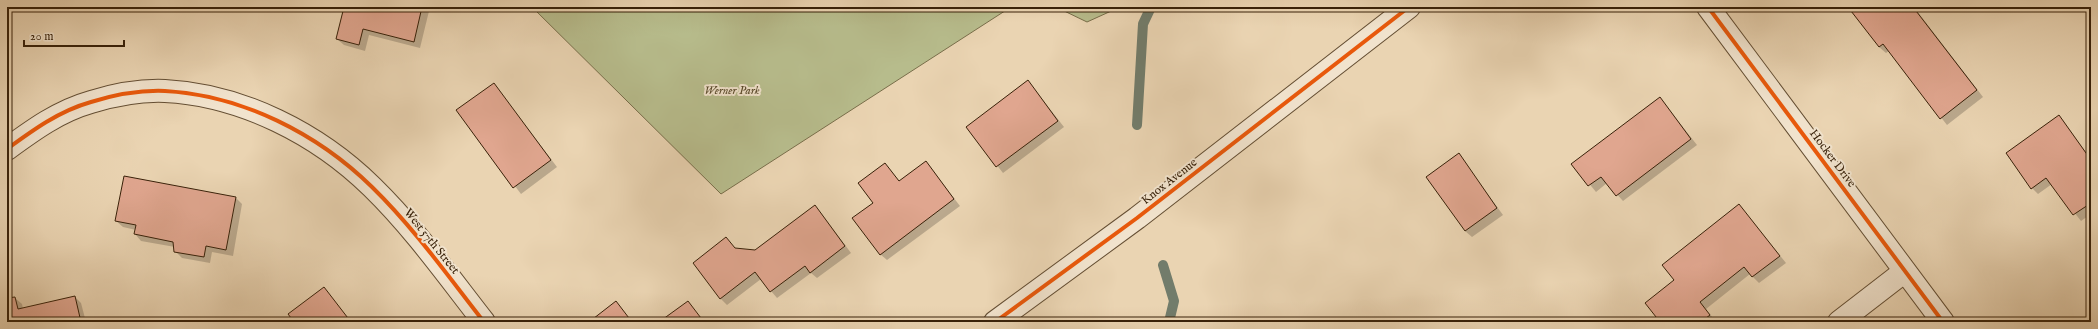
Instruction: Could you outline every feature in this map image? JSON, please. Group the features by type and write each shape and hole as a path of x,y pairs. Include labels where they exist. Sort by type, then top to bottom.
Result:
{"street":[{"name":"Knox Avenue","path":"995,322 1137,218 1409,7"},
{"name":"Hocker Drive","path":"1708,7 1943,322"},
{"name":"West 57th Street","path":"7,149 50,118 90,102 134,93 166,91 222,99 259,113 313,140 344,162 372,187 415,233 484,322"},
{"path":"1839,322 1905,271"}],"green space":[{"name":"Werner Park","path":"532,7 1011,7 721,194"},
{"path":"1056,7 1120,7 1087,22"}],"building":[{"path":"344,7 422,7 414,42 363,29 359,45 336,39"},
{"path":"1856,7 1913,7 1977,90 1940,119 1883,44 1879,47 1851,11"},
{"path":"1028,80 1058,121 996,167 966,127"},
{"path":"494,83 551,160 513,188 456,110"},
{"path":"1660,97 1691,139 1616,196 1601,177 1588,186 1571,164"},
{"path":"2059,115 2091,160 2091,203 2073,215 2046,178 2031,189 2006,153"},
{"path":"1459,153 1497,208 1465,231 1426,177"},
{"path":"926,161 954,199 880,255 852,218 873,203 858,183 885,163 899,181"},
{"path":"124,176 236,197 226,250 206,246 204,257 174,252 173,242 134,234 136,225 115,221"},
{"path":"1739,204 1780,256 1752,277 1744,267 1700,302 1710,315 1701,322 1660,322 1645,303 1674,280 1662,265"},
{"path":"815,205 845,246 810,273 805,266 770,292 755,272 720,299 693,263 726,237 735,248 755,250"},
{"path":"324,287 351,322 294,322 288,314"},
{"path":"75,296 81,322 7,322 7,298 15,297 18,309"},
{"path":"616,301 632,322 589,322"},
{"path":"688,301 704,322 659,322"}],"waterway":[{"path":"1137,125 1143,24 1151,7"},
{"path":"1163,265 1174,301 1169,322"}],"cycle path":[{"path":"995,322 1137,218 1409,7"},
{"path":"1708,7 1943,322"},
{"path":"7,149 37,128 68,110 100,99 118,95 147,91 194,94 222,100 250,109 303,134 328,150 372,187 402,219 484,322"}]}
